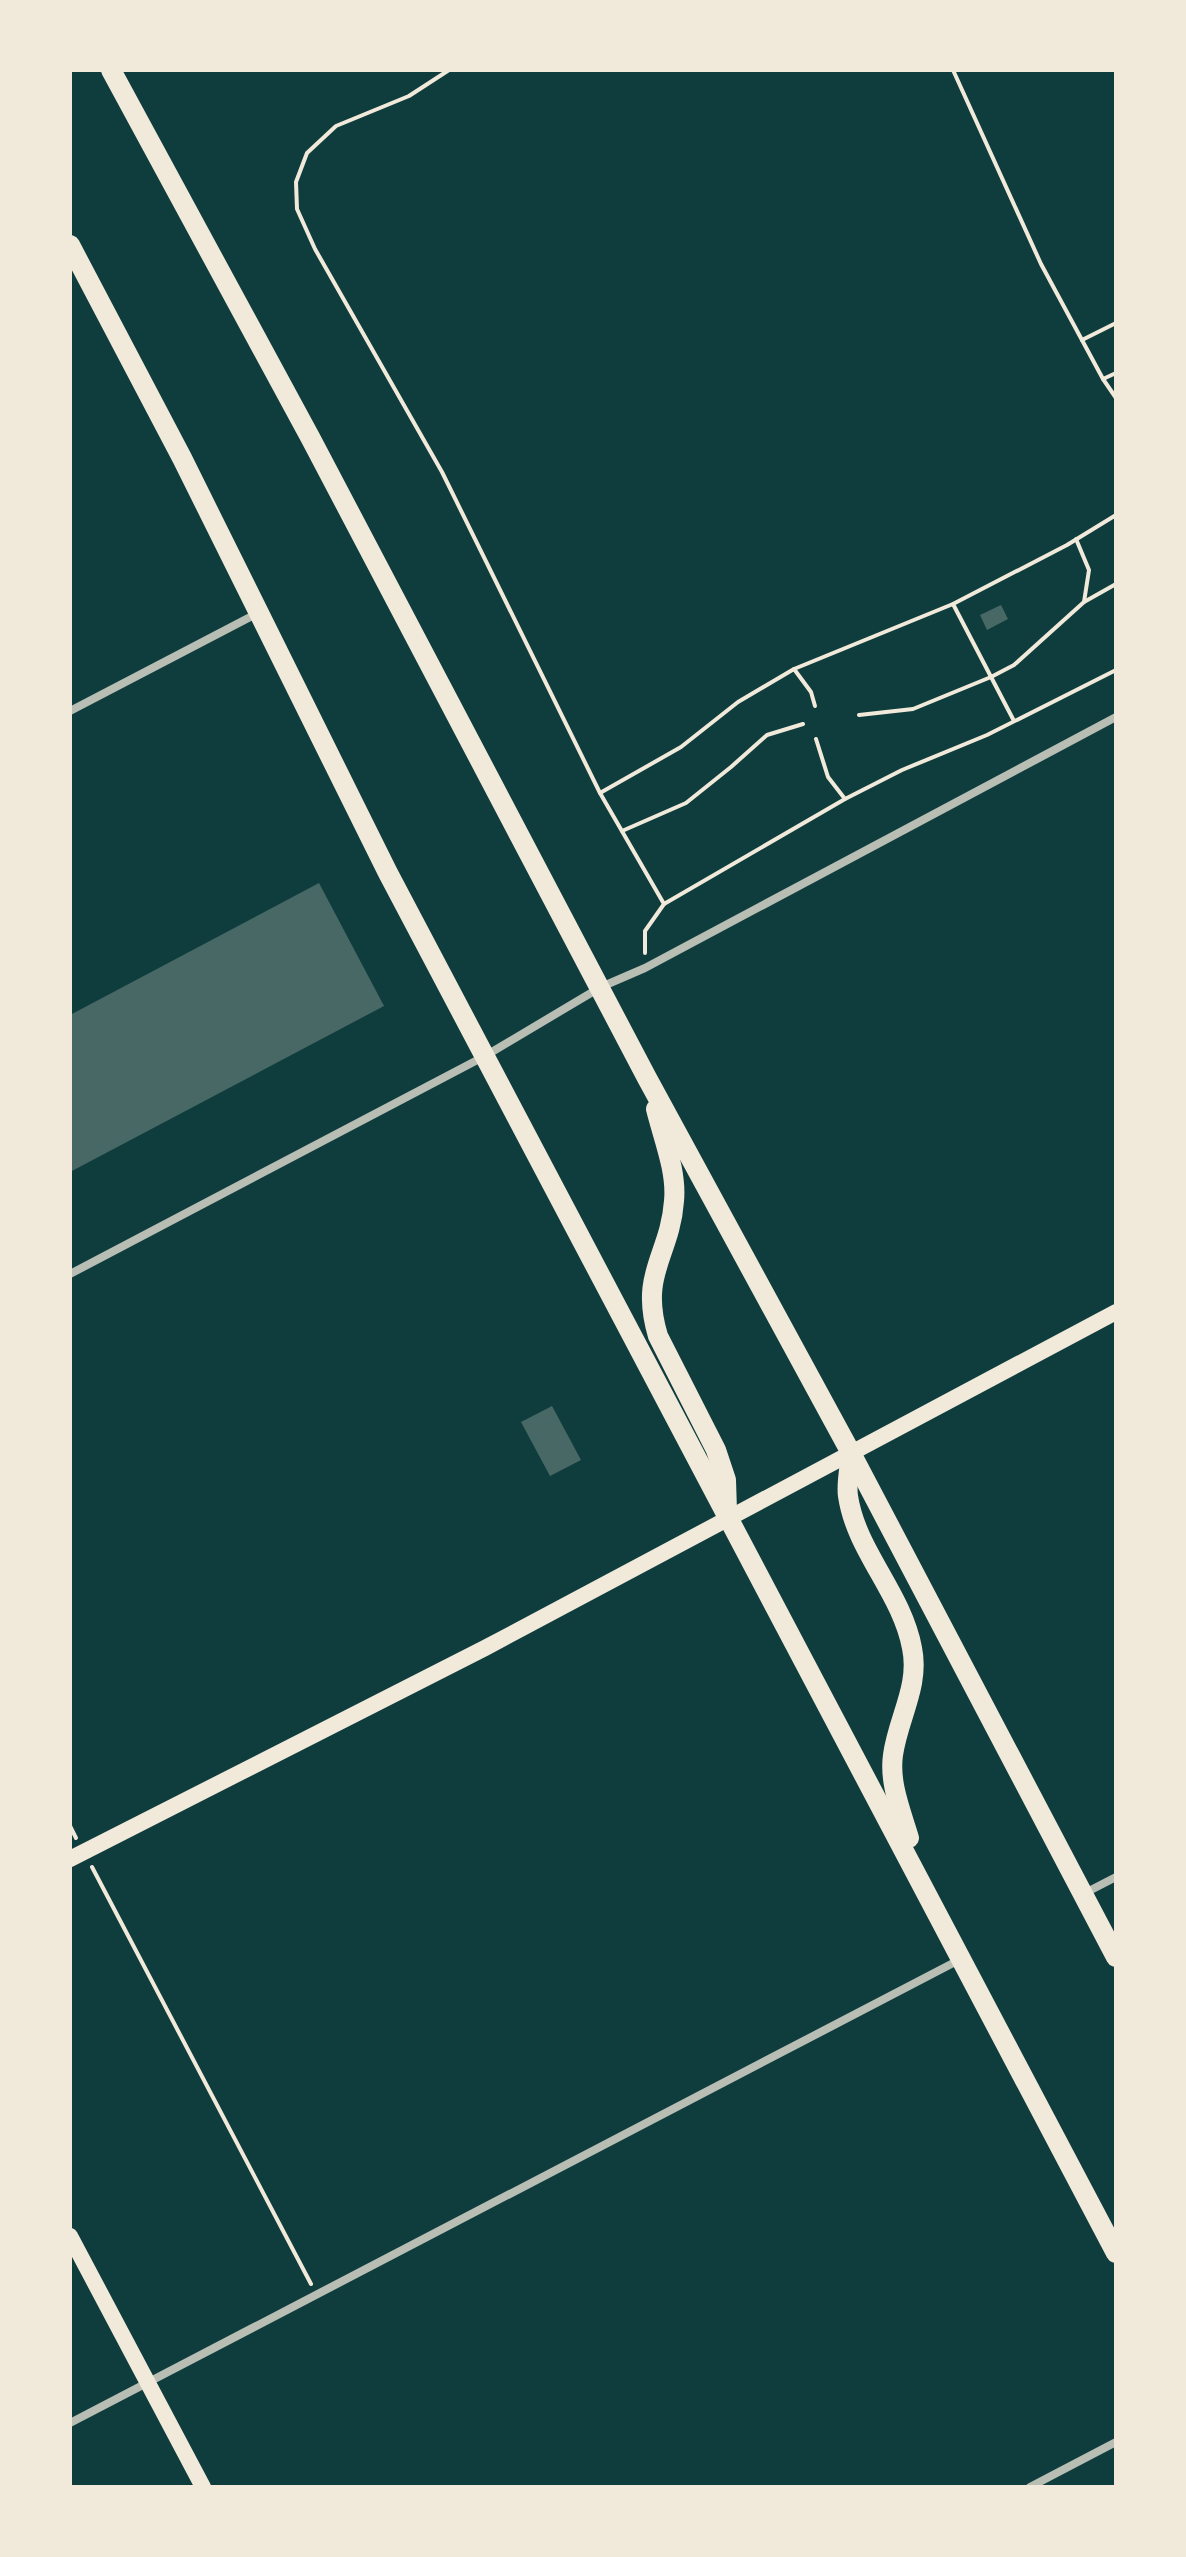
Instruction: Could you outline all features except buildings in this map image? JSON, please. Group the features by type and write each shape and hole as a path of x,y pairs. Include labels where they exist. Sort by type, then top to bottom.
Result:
{"highway":[{"path":"111,70 311,439 647,1078 851,1453 1116,1957"},
{"path":"70,245 175,445 388,873 1116,2253"},
{"path":"647,1078 674,1177 671,1222 653,1271 653,1318 658,1336 716,1450 726,1480 727,1519"},
{"path":"851,1453 848,1494 854,1523 906,1624 913,1650 914,1673 893,1756 893,1779 925,1888"}],"main road":[{"path":"77,1855 485,1648 1116,1312"},
{"path":"70,2236 203,2487"}],"street":[{"path":"70,711 259,612"},
{"path":"70,1274 485,1056 601,987 645,968 1116,717"},
{"path":"1084,1894 1116,1877"},
{"path":"70,2423 959,1959"},
{"path":"1030,2487 1116,2442"}],"path":[{"path":"449,70 409,96 336,126 326,135 307,153 296,182 297,209 315,249 442,472 600,793 664,904"},
{"path":"953,70 1041,264 1116,398"},
{"path":"1082,340 1116,323"},
{"path":"1103,379 1116,373"},
{"path":"600,793 681,747 738,702 794,669 953,604 1116,515"},
{"path":"1076,539 1089,570 1084,602"},
{"path":"859,715 913,709 991,677 1014,665 1084,602 1116,584"},
{"path":"953,604 1014,721"},
{"path":"794,669 811,692 815,706"},
{"path":"645,968 645,931 664,904 845,799 1116,670"},
{"path":"622,831 686,803 767,735 803,724"},
{"path":"816,739 828,777 845,799"},
{"path":"70,1826 77,1855 316,2293"}]}
